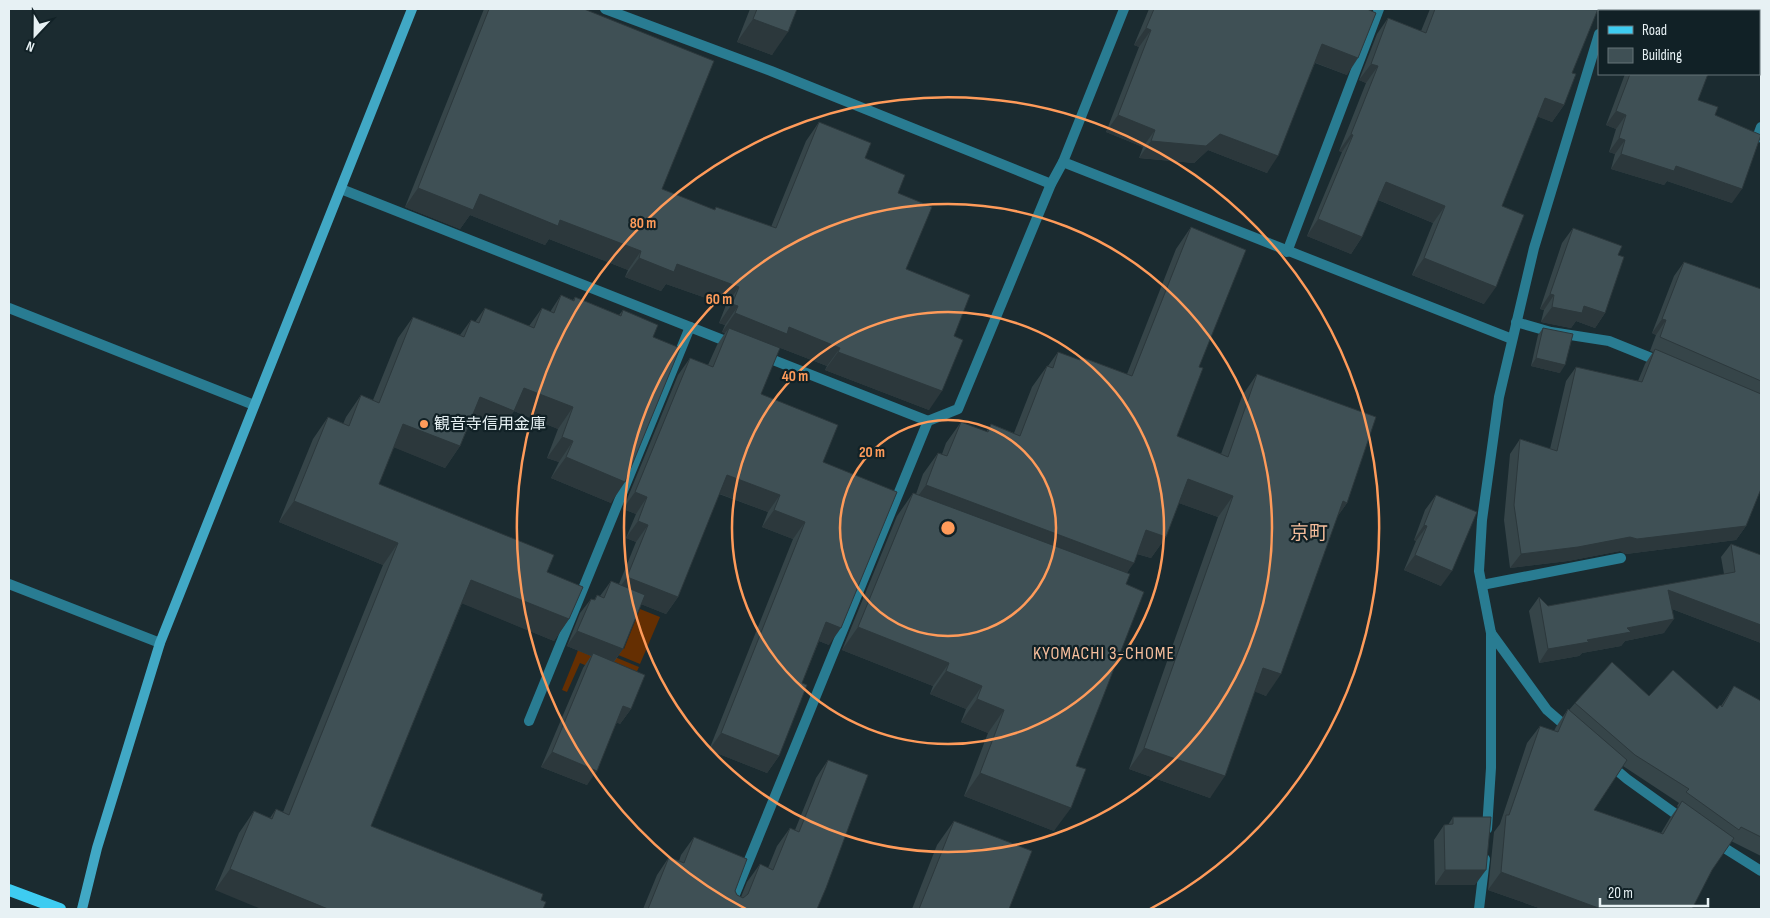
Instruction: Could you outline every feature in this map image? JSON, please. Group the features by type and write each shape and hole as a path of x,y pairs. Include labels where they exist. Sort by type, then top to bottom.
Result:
{"main road":[{"path":"9,890 60,909"}],"street":[{"path":"82,909 97,848 160,643 412,9"},
{"path":"605,9 771,71 1051,184"},
{"path":"341,189 928,421 958,409 1051,184 1063,162 1124,9"},
{"path":"1287,252 1380,9"},
{"path":"1479,909 1483,881 1491,768 1491,633 1479,571 1482,520 1499,397 1516,322 1534,248 1598,37"},
{"path":"1757,138 1761,127"},
{"path":"1063,162 1287,252 1512,339"},
{"path":"9,308 254,405"},
{"path":"1516,322 1551,332 1610,341 1667,365"},
{"path":"529,721 690,326"},
{"path":"729,909 897,509 928,421"},
{"path":"1482,585 1621,558"},
{"path":"9,584 160,643"},
{"path":"1491,633 1547,710 1576,736"},
{"path":"1598,754 1627,779 1700,832 1761,871"}],"shaded area":[{"path":"640,609 660,617 640,664 582,640 585,633 624,649"},
{"path":"581,643 639,667 631,684 580,663 567,692 562,690"}],"building":[{"path":"489,9 584,9 714,61 662,189 715,210 716,207 776,228 819,122 871,143 865,158 905,175 898,193 932,207 906,269 970,295 954,336 963,340 942,391 838,352 840,348 789,327 787,334 735,313 738,306 732,304 739,287 677,264 674,272 639,258 641,251 560,220 558,226 480,194 473,210 418,188"},
{"path":"757,9 797,9 788,32 753,19"},
{"path":"1154,9 1367,9 1376,13 1358,58 1322,44 1278,156 1220,134 1206,146 1151,141 1155,130 1118,115 1151,30 1146,28"},
{"path":"1435,9 1598,9 1572,73 1576,74 1564,105 1545,98 1502,206 1524,215 1496,287 1424,258 1445,206 1386,182 1362,237 1318,219 1353,135 1351,134 1378,66 1371,64 1388,18 1426,33"},
{"path":"1654,9 1727,9 1726,10"},
{"path":"1630,75 1708,75 1698,100 1718,107 1715,115 1761,135 1742,189 1676,166 1674,171 1621,154 1625,140 1619,138 1626,115 1616,111"},
{"path":"1191,227 1246,250 1199,367 1203,368 1177,436 1228,457 1257,374 1376,417 1347,503 1343,501 1281,674 1263,668 1225,776 1144,748 1233,496 1188,479 1166,537 1146,530 1134,563 926,485 938,453 947,456 961,422 988,432 991,424 1020,436 1047,366 1053,368 1058,352 1080,360 1081,357 1132,376"},
{"path":"1573,228 1622,246 1618,255 1624,257 1605,313 1584,306 1582,313 1552,307 1554,295 1550,294"},
{"path":"1684,262 1761,289 1761,381 1660,337 1666,320 1662,319"},
{"path":"561,295 574,301 575,297 621,316 623,310 658,325 653,337 680,348 625,482 566,457 573,441 562,437 573,407 524,388 514,411 480,397 460,446 403,424 379,484 554,555 547,572 583,587 569,619 471,580 371,826 543,894 541,900 546,902 543,909 328,909 230,869 254,811 272,819 276,809 289,815 398,543 294,501 328,417 349,426 361,395 379,403 413,317 464,337 471,320 479,323 485,308 534,328 542,308 554,313"},
{"path":"729,328 780,348 761,394 838,425 823,462 897,492 841,628 826,622 802,683 807,685 779,756 721,733 805,522 774,510 780,495 727,475 678,597 627,577 648,525 638,521 647,497 635,492 690,358 713,367"},
{"path":"1543,328 1573,334 1565,365 1536,358"},
{"path":"1655,349 1761,394 1761,489 1746,526 1637,539 1630,537 1578,547 1521,554 1514,505 1520,439 1557,451 1576,367 1642,382"},
{"path":"913,493 1130,574 1126,584 1144,592 1076,766 1086,769 1071,808 980,773 1004,710 977,699 982,686 946,671 949,663 858,627"},
{"path":"1436,495 1477,512 1452,571 1415,555 1427,526 1424,525"},
{"path":"1731,544 1761,555 1761,625 1668,590 1674,619 1627,628 1631,632 1587,640 1589,642 1548,649 1539,597 1548,606 1735,572"},
{"path":"611,581 645,595 623,649 577,631 591,599 595,600 597,595 604,598"},
{"path":"593,653 645,675 631,709 623,706 597,771 552,752"},
{"path":"1612,662 1649,696 1673,670 1717,709 1720,705 1722,707 1734,686 1761,701 1761,837 1741,827 1739,830 1686,792 1689,789 1635,755 1575,703"},
{"path":"1568,709 1627,760 1594,810 1663,834 1682,801 1734,838 1712,870 1692,909 1601,909 1501,872 1506,815 1509,815 1540,726 1558,732"},
{"path":"828,760 868,775 817,909 648,909 669,857 684,863 694,837 747,859 735,891 737,895 743,898 748,894 760,864 773,870 790,828 799,832"},
{"path":"1453,817 1491,817 1486,870 1445,870 1444,825 1453,824"},
{"path":"954,821 1032,851 1009,909 919,909"}],"place":[{"name":"観音寺信用金庫","path":"424,424"}],"district":[{"name":"京町","path":"1309,533"},
{"name":"KYOMACHI 3-CHOME","path":"1104,653"}]}
